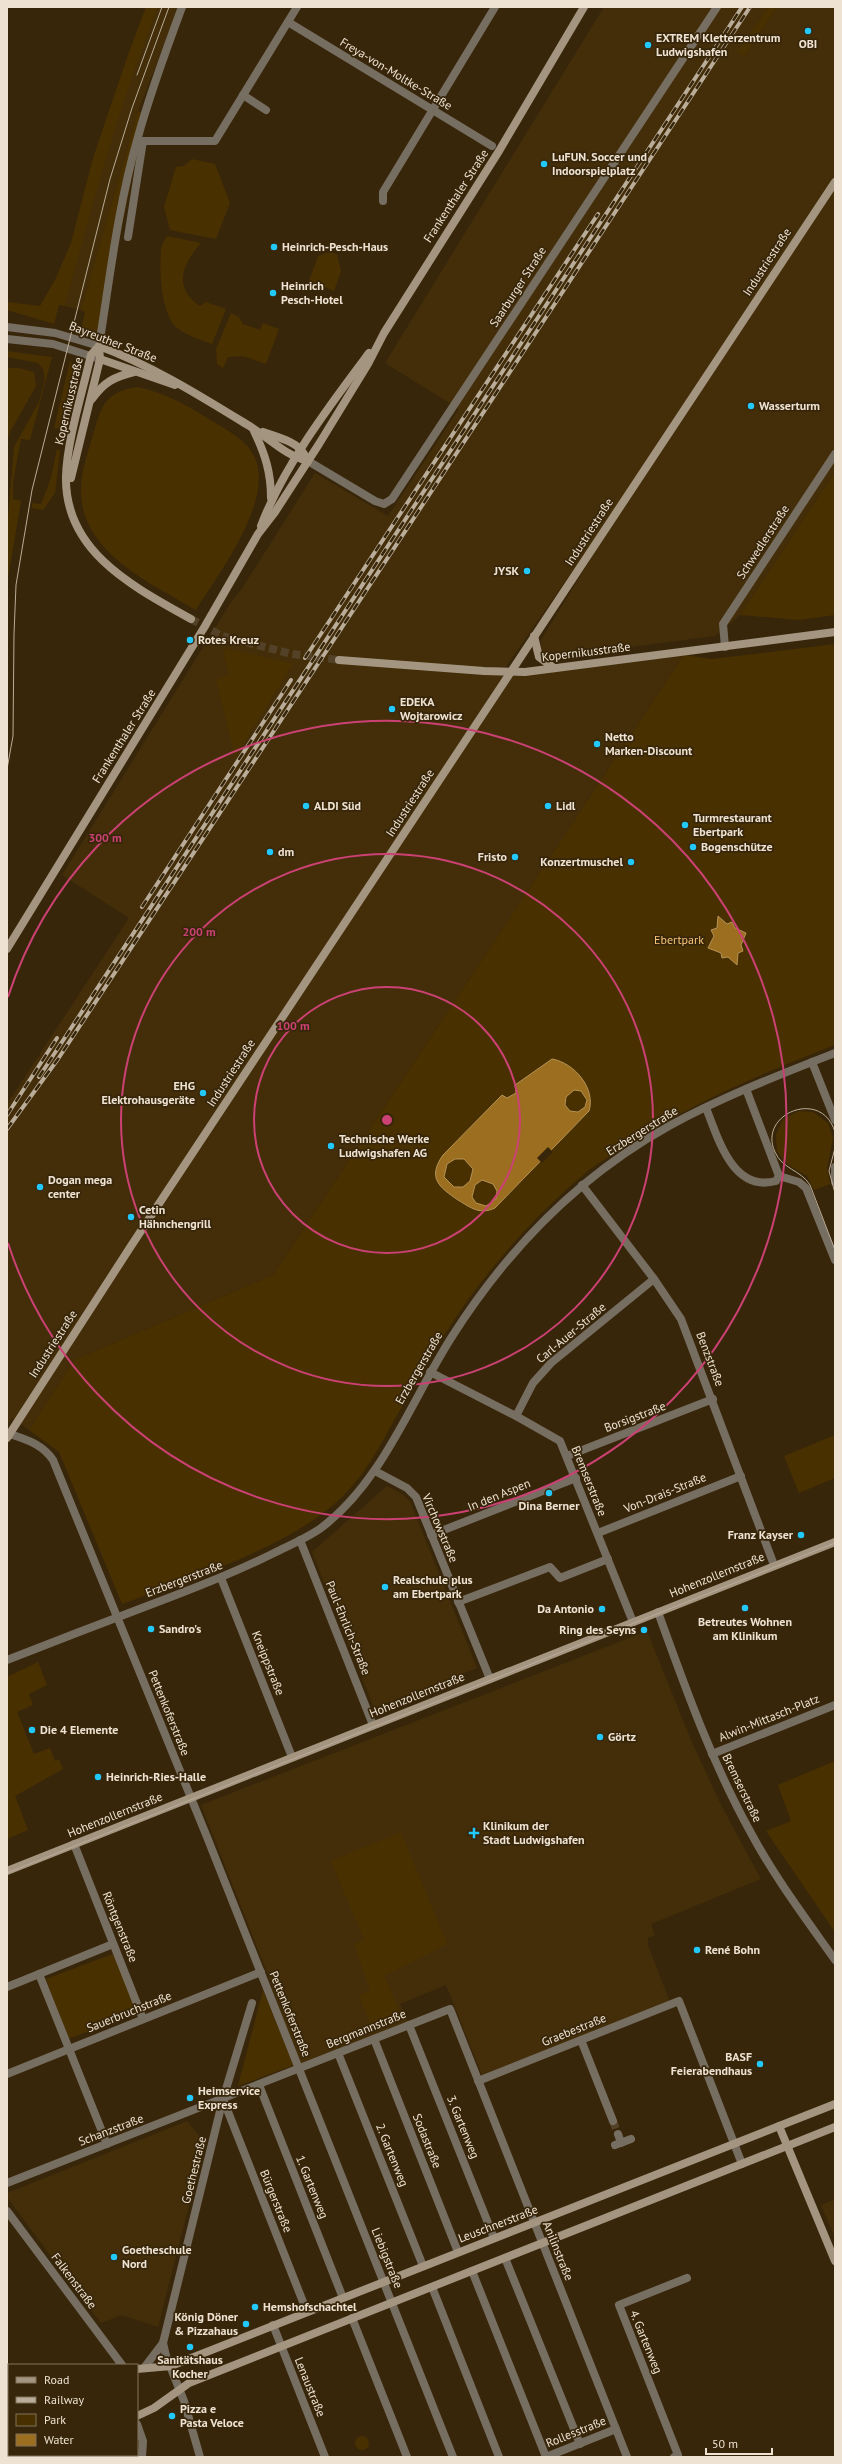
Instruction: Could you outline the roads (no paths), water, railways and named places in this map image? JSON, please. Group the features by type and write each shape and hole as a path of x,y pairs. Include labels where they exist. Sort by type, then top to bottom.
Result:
{"street":[{"path":"98,346 109,275 137,138 157,74 182,7"},
{"path":"128,237 143,141 215,141 297,7"},
{"path":"383,201 383,192 495,7"},
{"name":"Frankenthaler Straße","path":"258,534 271,499 296,458 384,333 499,151 545,70 584,7"},
{"name":"Saarburger Straße","path":"308,461 375,501 384,504 392,499 718,7"},
{"name":"Freya-von-Moltke-Straße","path":"288,22 492,146"},
{"path":"243,96 266,110"},
{"name":"Industriestraße","path":"8,1436 510,672 835,182"},
{"name":"Bayreuther Straße","path":"7,327 55,333 78,339 160,372 183,388 253,428 296,458 308,461"},
{"name":"Frankenthaler Straße","path":"7,949 205,626 258,534 275,512 308,461 368,364 384,333"},
{"name":"Bayreuther Straße","path":"7,339 53,344 75,350 183,388"},
{"name":"Kopernikusstraße","path":"98,346 91,356 68,459 66,477 76,527 97,557 141,590 191,619"},
{"name":"Kopernikusstraße","path":"68,490 100,359 98,346"},
{"path":"89,402 102,385 111,379 134,372"},
{"path":"253,428 267,456 270,470 271,499"},
{"name":"Bayreuther Straße","path":"253,428 293,444 302,450"},
{"path":"302,450 308,461"},
{"name":"Schwedlerstraße","path":"725,647 723,624 835,454"},
{"name":"Kopernikusstraße","path":"338,660 510,672 725,647 835,632"},
{"path":"534,636 539,657 554,668"},
{"name":"Erzbergerstraße","path":"7,1660 221,1578 300,1540 322,1527 347,1503 375,1471 430,1372 473,1304 496,1273 522,1242 582,1186 631,1150 668,1127 746,1089 835,1053"},
{"path":"812,1062 835,1120"},
{"path":"746,1089 780,1176"},
{"path":"706,1108 728,1160 737,1172 760,1182 769,1183 776,1182 780,1176"},
{"path":"835,1167 835,1182"},
{"path":"780,1176 799,1182 806,1188 835,1260"},
{"name":"Benzstraße","path":"582,1186 654,1279 681,1319 713,1399 774,1565"},
{"name":"Carl-Auer-Straße","path":"516,1416 533,1383 551,1363 654,1279"},
{"name":"Bremserstraße","path":"430,1372 516,1416 560,1441 633,1622"},
{"name":"Borsigstraße","path":"567,1456 713,1399"},
{"name":"Pettenkoferstraße","path":"8,1436 37,1444 46,1450 53,1460 299,2069"},
{"name":"Virchowstraße","path":"375,1471 407,1488 416,1497 490,1679"},
{"name":"Von-Drais-Straße","path":"598,1533 741,1476"},
{"name":"In den Aspen","path":"432,1535 576,1478"},
{"name":"Paul-Ehrlich-Straße","path":"300,1540 373,1725"},
{"name":"Hohenzollernstraße","path":"7,1871 835,1542"},
{"path":"458,1602 550,1567 560,1578 608,1559"},
{"name":"Kneippstraße","path":"221,1578 292,1757"},
{"name":"Bremserstraße","path":"658,1612 712,1754 751,1834 776,1876 835,1960"},
{"name":"Alwin-Mittasch-Platz","path":"712,1754 835,1705"},
{"name":"Röntgenstraße","path":"74,1844 143,2019"},
{"path":"7,1987 113,1944"},
{"name":"Sauerbruchstraße","path":"7,2074 260,1972"},
{"path":"39,1974 107,2144"},
{"name":"Graebestraße","path":"478,2081 679,2001 734,2144"},
{"name":"Goethestraße","path":"140,2369 163,2342 223,2099 252,2003"},
{"name":"Bergmannstraße","path":"223,2099 450,2009"},
{"name":"Anilinstraße","path":"450,2009 627,2457"},
{"name":"3. Gartenweg","path":"409,2025 494,2238"},
{"name":"Sodastraße","path":"374,2039 458,2252"},
{"path":"581,2040 613,2121"},
{"name":"2. Gartenweg","path":"338,2053 423,2266"},
{"name":"Liebigstraße","path":"299,2069 453,2457"},
{"name":"1. Gartenweg","path":"259,2085 343,2298"},
{"name":"Schanzstraße","path":"7,2183 223,2099"},
{"name":"Bürgerstraße","path":"223,2099 307,2312"},
{"name":"Leuschnerstraße","path":"140,2369 171,2366 835,2104"},
{"path":"779,2126 835,2261"},
{"path":"138,2416 154,2408 180,2388 281,2346 835,2128"},
{"path":"618,2134 618,2144 631,2139"},
{"path":"734,2144 742,2164"},
{"name":"Falkenstraße","path":"7,2211 121,2364"},
{"path":"505,2258 580,2444"},
{"path":"472,2271 546,2457"},
{"name":"4. Gartenweg","path":"677,2456 619,2305 687,2278"},
{"path":"432,2287 499,2457"},
{"path":"352,2318 407,2457"},
{"name":"Lenaustraße","path":"273,2326 325,2457"},
{"path":"163,2342 180,2388 200,2457"},
{"path":"138,2427 143,2441 142,2457"},
{"name":"Rollesstraße","path":"546,2457 616,2429"}],"water":[{"path":"718,916 727,924 732,922 735,928 746,933 741,945 743,951 738,953 737,965 728,957 722,958 721,953 708,948 714,936 711,930 717,928"},
{"path":"552,1059 560,1061 576,1071 582,1078 589,1094 589,1111 495,1208 485,1211 476,1210 467,1206 445,1191 437,1181 436,1170 438,1163 443,1155 502,1095 507,1098 516,1093 515,1085","holes":["574,1090 581,1091 587,1100 585,1107 578,1112 570,1111 565,1105 566,1097","455,1159 464,1159 473,1169 470,1181 463,1187 454,1187 444,1177 447,1164","482,1180 493,1184 497,1191 496,1199 486,1206 476,1203 472,1197 475,1185"]}],"tunnel":[{"path":"191,619 222,636 292,654 339,660"},
{"path":"613,2121 618,2134"}],"tram line":[{"path":"137,75 162,7"},
{"path":"7,769 13,736 16,585 32,490 110,179 132,108 169,7"},
{"path":"835,1132 828,1118 818,1111 806,1109 793,1111 783,1117 775,1127 772,1138 778,1158 802,1176 810,1185 835,1250"},
{"path":"835,1148 829,1171 835,1193"},
{"path":"7,1873 835,1543"}],"railway":[{"path":"39,1077 742,7"},
{"path":"7,1129 58,1059 750,7"},
{"path":"305,658 598,214"},
{"path":"142,907 291,680"},
{"path":"7,1115 57,1038"}],"place":[{"name":"OBI","path":"808,31"},
{"name":"EXTREM Kletterzentrum Ludwigshafen","path":"648,45"},
{"name":"LuFUN. Soccer und Indoorspielplatz","path":"544,164"},
{"name":"Heinrich-Pesch-Haus","path":"274,247"},
{"name":"Heinrich Pesch-Hotel","path":"273,293"},
{"name":"Wasserturm","path":"751,406"},
{"name":"JYSK","path":"527,571"},
{"name":"Rotes Kreuz","path":"190,640"},
{"name":"EDEKA Wojtarowicz","path":"392,709"},
{"name":"Netto Marken-Discount","path":"597,744"},
{"name":"ALDI Süd","path":"306,806"},
{"name":"Lidl","path":"548,806"},
{"name":"Turmrestaurant Ebertpark","path":"685,825"},
{"name":"Bogenschütze","path":"693,847"},
{"name":"dm","path":"270,852"},
{"name":"Fristo","path":"515,857"},
{"name":"Konzertmuschel","path":"631,862"},
{"name":"EHG Elektrohausgeräte","path":"203,1093"},
{"name":"Technische Werke Ludwigshafen AG","path":"331,1146"},
{"name":"Dogan mega center","path":"40,1187"},
{"name":"Cetin Hähnchengrill","path":"131,1217"},
{"name":"Dina Berner","path":"549,1493"},
{"name":"Franz Kayser","path":"801,1535"},
{"name":"Realschule plus am Ebertpark","path":"385,1587"},
{"name":"Betreutes Wohnen am Klinikum","path":"745,1608"},
{"name":"Da Antonio","path":"602,1609"},
{"name":"Sandro's","path":"151,1629"},
{"name":"Ring des Seyns","path":"644,1630"},
{"name":"Die 4 Elemente","path":"32,1730"},
{"name":"Görtz","path":"600,1737"},
{"name":"Heinrich-Ries-Halle","path":"98,1777"},
{"name":"Klinikum der Stadt Ludwigshafen","path":"474,1833"},
{"name":"René Bohn","path":"697,1950"},
{"name":"BASF Feierabendhaus","path":"760,2064"},
{"name":"Heimservice Express","path":"190,2098"},
{"name":"Goetheschule Nord","path":"114,2257"},
{"name":"Hemshofschachtel","path":"255,2307"},
{"name":"König Döner & Pizzahaus","path":"246,2324"},
{"name":"Sanitätshaus Kocher","path":"190,2347"},
{"name":"Pizza e Pasta Veloce","path":"172,2416"}],"park label":[{"name":"Ebertpark","path":"679,940"}]}
